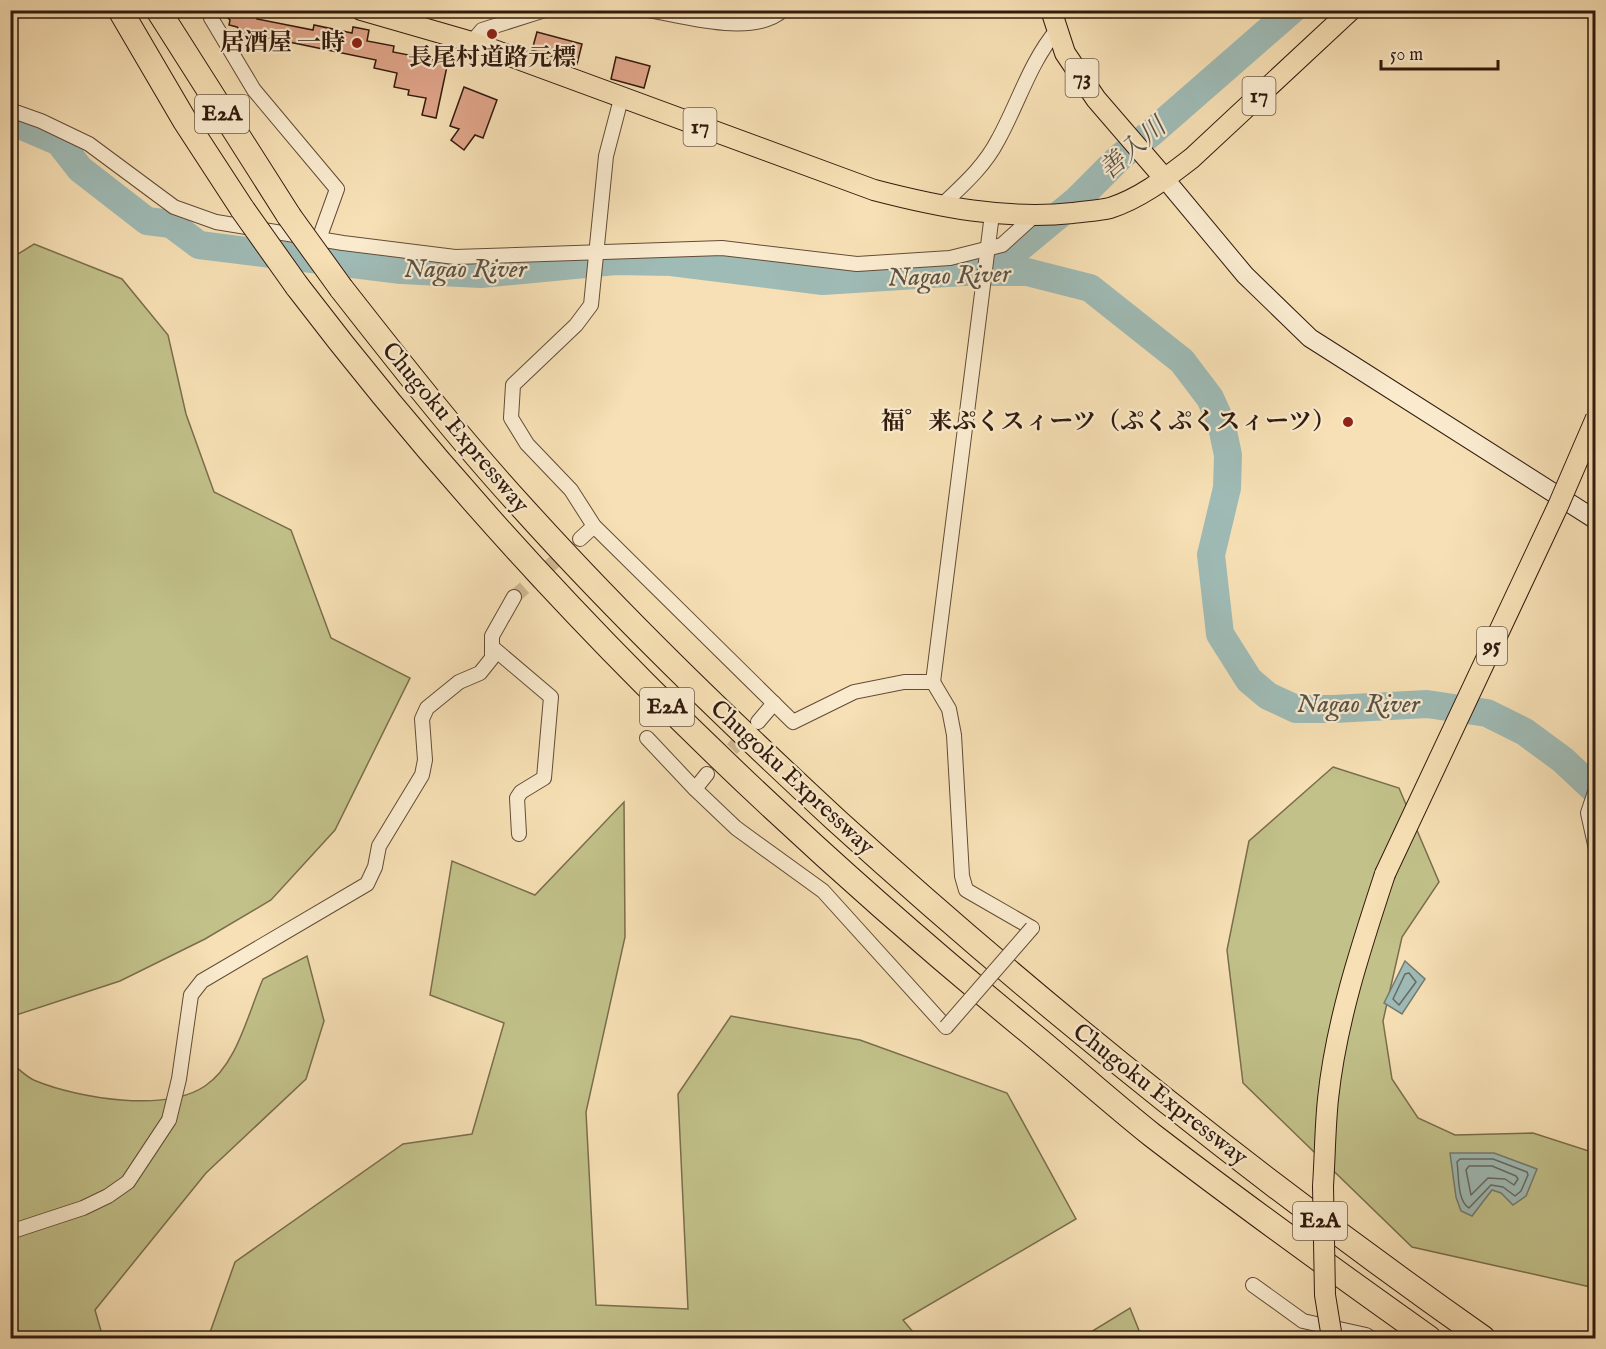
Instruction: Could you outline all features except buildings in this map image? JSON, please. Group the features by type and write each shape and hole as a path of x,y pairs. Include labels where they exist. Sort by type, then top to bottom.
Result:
{"highway":[{"name":"Chugoku Expressway","path":"120,10 185,121 243,210 297,286 414,435 499,533 594,634 699,739 851,881 946,963 1150,1133 1429,1338"},
{"name":"Chugoku Expressway","path":"158,10 289,216 340,288 441,416 521,507 718,711 876,856 1095,1045 1354,1248 1483,1338"}],"main road":[{"name":"17","path":"362,10 472,42 621,99 874,190 941,206 992,214 1039,216 1108,208 1137,196 1165,179 1192,158 1351,10"},
{"name":"73","path":"1051,10 1065,53 1096,99 1165,179"},
{"name":"95","path":"1332,1338 1325,1295 1323,1186 1328,1100 1335,1056 1361,946 1385,874 1558,506 1596,418"}],"street":[{"path":"210,10 211,18 254,90 337,189 319,239"},
{"path":"472,42 482,30 545,10"},
{"path":"649,10 732,24 774,18 783,10"},
{"path":"941,206 979,170 998,141 1043,47 1057,30"},
{"path":"621,99 606,156 591,306 576,325 513,386 512,418 527,444 571,490 594,526 793,722 854,692 904,682 933,682"},
{"path":"10,110 41,121 89,144 174,207 216,222 319,239 455,257 722,248 856,264 950,258 1002,245 1039,216"},
{"path":"1165,179 1245,275 1310,338 1596,520"},
{"path":"647,738 736,828 823,891 946,1027 1032,928 966,890 962,876 954,735 949,709 933,682 992,214"},
{"path":"580,540 594,526"},
{"path":"10,1232 84,1208 108,1196 128,1182 169,1120 179,1079 191,995 202,981 367,884 375,867 379,846 422,775 425,760 422,719 427,708 459,682 480,673 492,658 492,636 514,597"},
{"path":"492,647 551,697 544,778 520,792 517,798 519,834"},
{"path":"758,722 774,703"},
{"path":"695,789 707,774"},
{"path":"1596,789 1588,813 1596,849"},
{"path":"1253,1285 1303,1321 1371,1338"}],"shaded area":[{"path":"34,244 122,279 168,335 186,414 214,492 291,530 331,638 410,678 335,830 271,900 205,939 120,981 13,1016 11,1023 10,259"},
{"path":"1333,767 1399,788 1439,882 1402,937 1383,1021 1392,1079 1418,1118 1455,1135 1533,1133 1595,1153 1595,1288 1412,1247 1243,1083 1227,950 1249,841"},
{"path":"624,802 625,937 586,1112 596,1305 688,1309 678,1094 731,1016 860,1040 1007,1093 1076,1219 903,1320 918,1338 208,1338 235,1262 403,1144 472,1134 504,1023 430,995 452,861 535,895"},
{"path":"307,956 324,1021 306,1079 206,1173 95,1310 103,1338 11,1338 10,1062 36,1081 74,1093 145,1101 188,1094 205,1086 225,1065 240,1037 263,979"},
{"path":"1130,1308 1142,1338 1081,1338"}],"water":[{"path":"1405,961 1425,979 1402,1014 1384,1003"},
{"path":"1450,1153 1494,1153 1537,1169 1526,1196 1513,1205 1501,1193 1492,1190 1472,1216 1461,1211 1456,1197"}],"waterway":[{"name":"善入川","path":"973,268 1019,248 1077,200 1120,157 1150,134 1292,10"},
{"name":"Nagao River","path":"10,121 59,142 80,169 147,221 171,224 199,245 401,270 481,274 616,261 671,262 823,281 963,272 1027,272 1090,288 1182,361 1210,398 1221,422 1228,455 1227,488 1211,555 1220,634 1249,680 1268,696 1296,709 1427,704 1487,713 1525,732 1563,760 1596,791"}],"tunnel":[{"path":"514,597 569,549"},
{"path":"717,764 750,731"}],"place":[{"name":"長尾村道路元標","path":"492,34"},
{"name":"居酒屋 一時","path":"357,43"},
{"name":"福゜来ぷくスィーツ（ぷくぷくスィーツ）","path":"1348,422"}]}
